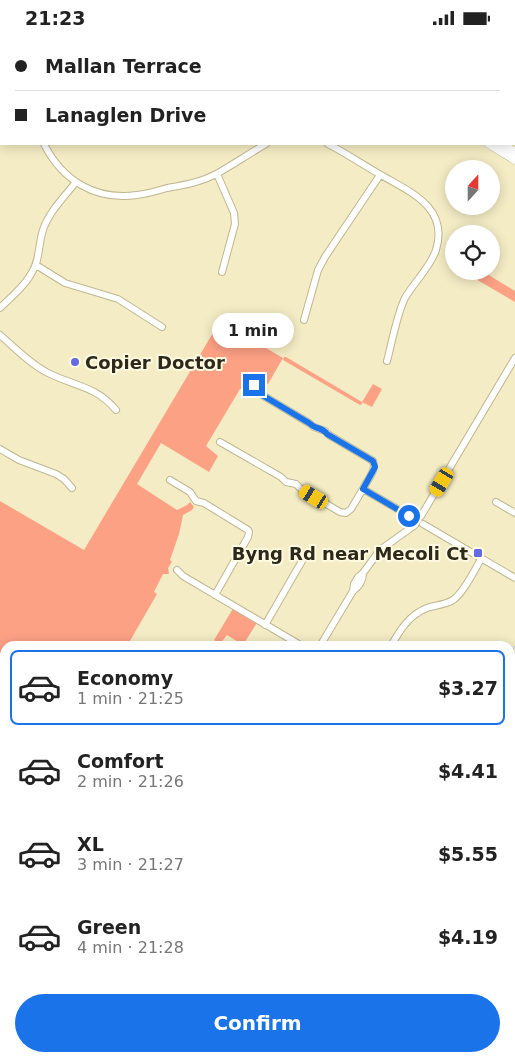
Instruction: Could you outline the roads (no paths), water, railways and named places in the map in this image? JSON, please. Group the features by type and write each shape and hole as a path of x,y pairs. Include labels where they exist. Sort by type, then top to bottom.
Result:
{"main road":[{"path":"491,145 515,160"},
{"path":"504,145 515,152"}],"street":[{"path":"45,145 54,162 76,183 109,195 124,196 192,183 217,174 264,145"},
{"path":"330,145 415,194 432,210 438,229 435,253 404,300 387,361"},
{"path":"217,174 234,213 235,224 222,272"},
{"path":"304,320 318,270 380,175"},
{"path":"0,308 28,280 36,265 42,232 46,222 76,183"},
{"path":"36,265 64,283 118,299 162,327"},
{"path":"0,335 40,368 98,394 116,410"},
{"path":"323,641 353,591 358,577 364,573 380,550 414,522 418,515 421,516 515,358"},
{"path":"220,442 281,477 284,481 296,484 301,489 343,513 351,509 363,489 375,467 373,461 257,392 254,385"},
{"path":"0,449 19,460 56,473 72,488"},
{"path":"170,480 190,492 196,501 204,503 248,529 248,537 215,595"},
{"path":"363,489 420,526 423,524 515,578"},
{"path":"496,502 515,513"},
{"path":"421,516 424,521 423,524"},
{"path":"393,641 402,627 417,613 426,608 449,602 456,597 481,559"},
{"path":"265,625 302,561"},
{"path":"177,570 183,576 293,641"}],"place":[{"name":"Copier Doctor","path":"75,362"},
{"name":"Byng Rd near Mecoli Ct","path":"478,553"}]}
